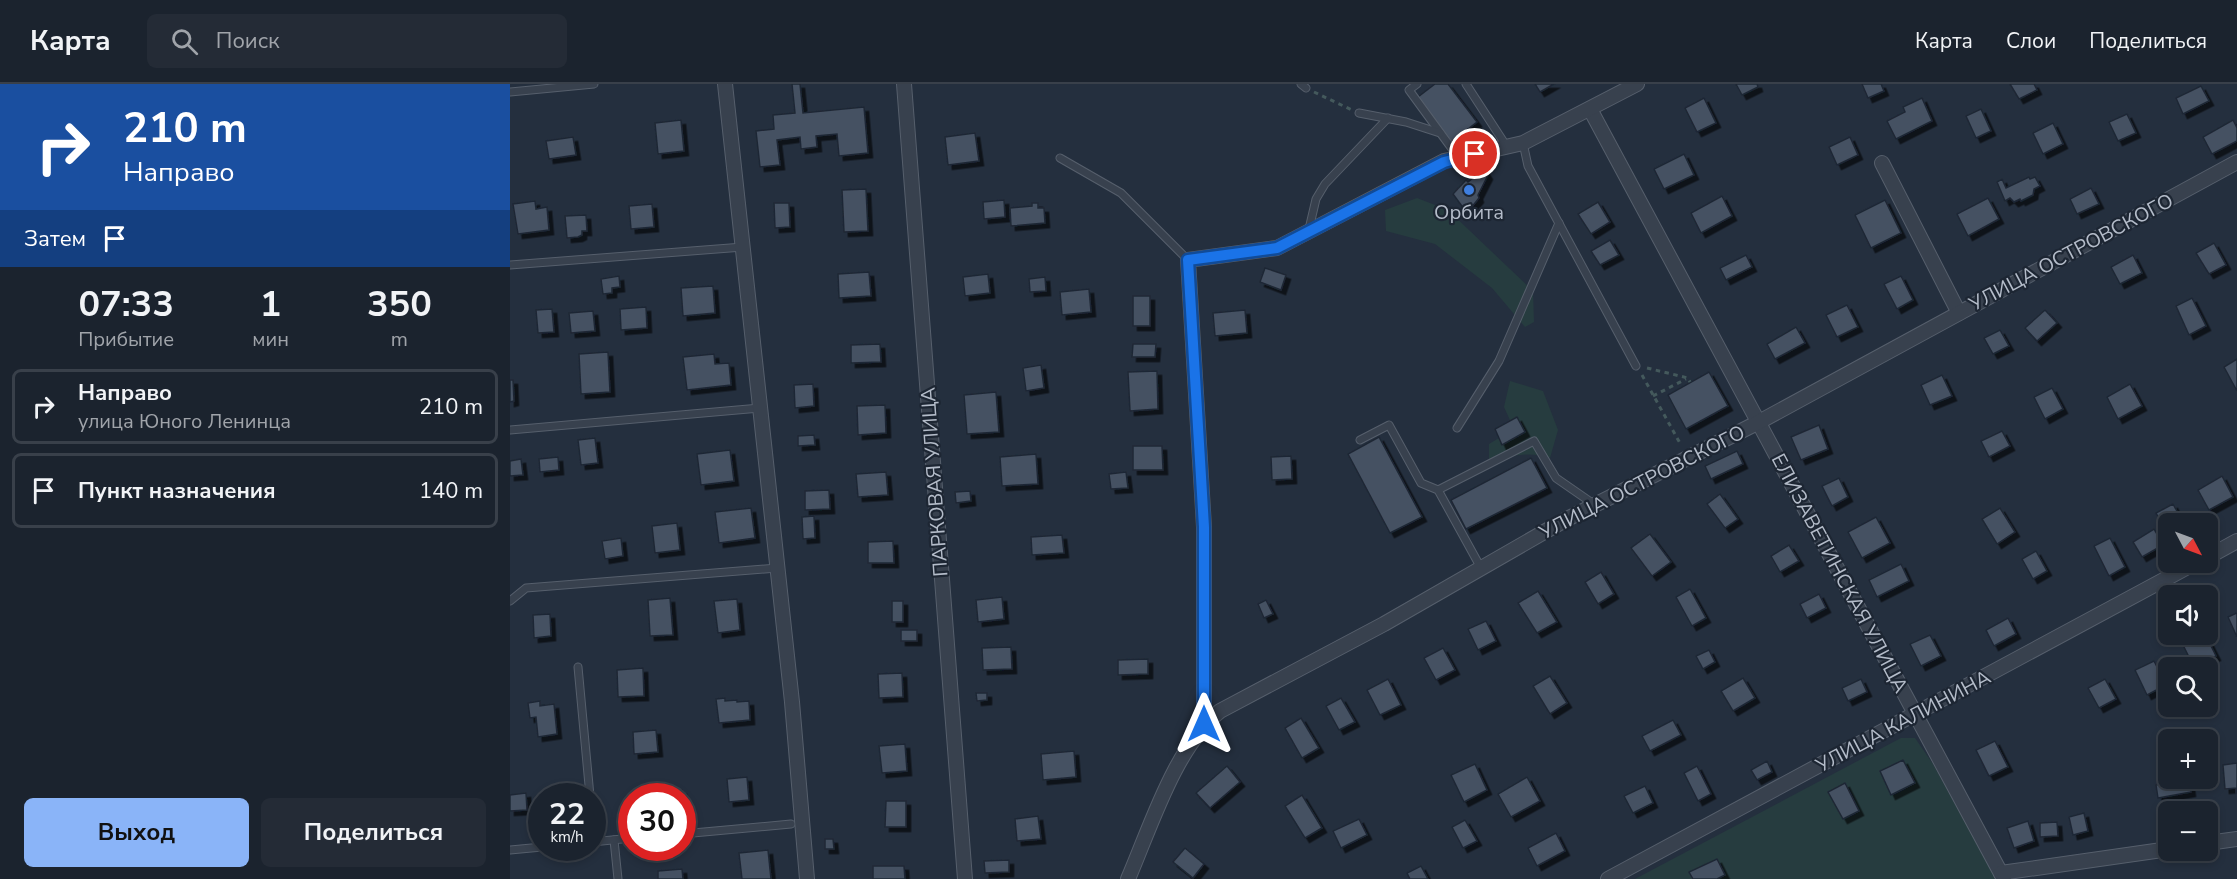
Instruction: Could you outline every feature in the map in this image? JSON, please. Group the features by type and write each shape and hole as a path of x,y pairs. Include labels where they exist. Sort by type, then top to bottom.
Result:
{"street":[{"path":"725,84 777,568 807,879"},
{"name":"ПАРКОВАЯ УЛИЦА","path":"904,84 965,879"},
{"path":"1204,724 1204,527 1188,260 1277,248 1444,162 1523,143 1637,84"},
{"name":"ЕЛИЗАВЕТИНСКАЯ УЛИЦА","path":"1590,109 2002,876"},
{"name":"УЛИЦА ОСТРОВСКОГО","path":"1128,879 1183,755 1204,724 1236,700 1384,624 1595,505 1759,422 2237,162"},
{"path":"1882,163 1959,312"},
{"path":"2218,551 2237,541"},
{"name":"УЛИЦА КАЛИНИНА","path":"1608,879 2177,573"},
{"path":"2218,842 2237,839"},
{"path":"2002,876 2158,851"}],"lane":[{"path":"510,92 594,84"},
{"path":"1417,84 1409,90 1458,158"},
{"path":"1466,84 1507,147"},
{"path":"1359,113 1388,118 1440,133"},
{"path":"1308,232 1316,199 1325,184 1388,118"},
{"path":"1523,143 1528,166 1636,366"},
{"path":"1060,158 1122,193 1188,260"},
{"path":"1457,428 1499,361 1560,223"},
{"path":"510,265 743,247"},
{"path":"510,430 760,408"},
{"path":"1360,440 1389,425 1421,483 1437,490 1481,568"},
{"path":"1437,490 1534,441 1556,478 1595,505"},
{"path":"510,601 526,588 777,568"},
{"path":"578,667 589,783"},
{"path":"696,833 791,824"},
{"path":"614,840 618,879"},
{"path":"606,841 618,840"},
{"path":"510,850 528,848"}],"path":[{"path":"1304,86 1359,113"},
{"path":"1636,366 1688,378"},
{"path":"1636,366 1688,458"},
{"path":"1688,378 1690,382"},
{"path":"1653,396 1688,378"}],"green space":[{"path":"1417,198 1448,210 1533,291 1534,322 1525,327 1492,288 1435,244 1386,231 1385,210"},
{"path":"1510,381 1543,391 1558,430 1550,458 1527,455 1489,461 1489,444 1514,429 1504,407"},
{"path":"1901,738 1915,738 1933,764 1996,879 1635,879"}],"building":[{"path":"792,84 800,84 803,113 864,107 868,153 839,156 837,134 816,136 817,147 801,149 800,137 777,140 780,165 760,167 756,131 774,129 773,115 795,113"},
{"path":"1435,84 1448,84 1477,122 1451,142 1418,97"},
{"path":"1535,84 1554,84 1540,92"},
{"path":"1736,84 1757,84 1758,87 1742,95"},
{"path":"1862,84 1881,84 1884,91 1868,98"},
{"path":"2010,84 2034,84 2037,90 2019,99"},
{"path":"2201,86 2209,101 2183,114 2176,98"},
{"path":"1704,98 1716,123 1697,132 1685,108"},
{"path":"1922,98 1932,121 1896,139 1887,121 1905,112 1903,107"},
{"path":"1981,109 1991,131 1976,138 1966,116"},
{"path":"2127,114 2136,133 2118,141 2109,122"},
{"path":"681,120 684,151 658,154 655,123"},
{"path":"2233,120 2237,128 2237,141 2212,154 2203,137"},
{"path":"2053,123 2063,144 2043,154 2033,133"},
{"path":"975,133 979,161 948,165 945,137"},
{"path":"573,137 576,155 549,159 546,141"},
{"path":"1850,137 1858,155 1837,165 1829,147"},
{"path":"1684,154 1694,175 1664,189 1654,169"},
{"name":"Орбита","path":"1484,169 1488,175 1478,195 1479,198 1467,213 1453,194 1466,180 1468,182"},
{"path":"2029,177 2030,179 2035,177 2040,186 2034,189 2033,195 2021,201 2020,199 2014,202 2010,198 2005,201 1997,182 2002,179 2006,188"},
{"path":"2091,188 2099,204 2077,214 2070,199"},
{"path":"866,189 868,231 844,232 842,190"},
{"path":"1722,196 1732,216 1701,233 1691,213"},
{"path":"1988,198 1999,219 1968,236 1957,214"},
{"path":"1004,200 1005,217 984,219 983,202"},
{"path":"1885,200 1901,233 1871,248 1855,215"},
{"path":"535,201 536,209 547,207 549,230 518,234 513,204"},
{"path":"1598,202 1610,222 1591,234 1578,214"},
{"path":"774,203 789,203 790,227 775,228"},
{"path":"1032,203 1038,203 1038,208 1044,208 1045,223 1011,226 1010,208 1032,206"},
{"path":"652,204 654,227 631,229 629,206"},
{"path":"586,215 587,231 582,231 582,235 578,237 567,238 565,216"},
{"path":"1610,240 1619,255 1600,265 1591,251"},
{"path":"2214,243 2226,265 2209,274 2196,253"},
{"path":"1746,255 1752,267 1726,280 1720,268"},
{"path":"2133,255 2142,273 2120,284 2111,267"},
{"path":"1265,268 1286,275 1281,290 1260,282"},
{"path":"869,272 871,296 839,298 838,274"},
{"path":"988,274 990,293 965,296 963,277"},
{"path":"619,276 620,287 612,288 612,293 603,294 601,279"},
{"path":"1901,276 1913,300 1897,309 1884,284"},
{"path":"1045,277 1046,291 1030,292 1029,279"},
{"path":"713,286 715,313 683,316 681,288"},
{"path":"1089,289 1091,312 1062,315 1060,292"},
{"path":"1133,296 1150,296 1150,326 1133,326"},
{"path":"2192,298 2206,326 2189,335 2176,306"},
{"path":"1847,305 1858,327 1837,337 1826,315"},
{"path":"646,307 647,328 621,330 620,309"},
{"path":"552,309 554,332 538,333 536,310"},
{"path":"1245,310 1247,333 1215,336 1213,313"},
{"path":"2045,310 2057,323 2037,341 2025,328"},
{"path":"593,311 595,331 571,333 569,313"},
{"path":"1796,327 1805,343 1775,359 1767,344"},
{"path":"2000,330 2009,346 1993,354 1984,338"},
{"path":"880,344 881,362 851,363 851,345"},
{"path":"1133,344 1156,344 1155,357 1132,357"},
{"path":"608,352 610,392 581,394 579,354"},
{"path":"714,354 715,364 729,363 731,385 687,390 683,357"},
{"path":"2237,359 2237,391 2224,367"},
{"path":"1041,365 1044,388 1026,391 1023,368"},
{"path":"1157,371 1158,409 1130,411 1128,372"},
{"path":"1709,372 1728,406 1686,429 1668,395"},
{"path":"1942,375 1952,396 1930,405 1921,385"},
{"path":"510,380 513,380 514,401 510,402"},
{"path":"813,384 814,406 795,408 794,385"},
{"path":"2130,384 2142,406 2118,419 2107,397"},
{"path":"2052,388 2063,409 2045,419 2034,397"},
{"path":"996,392 999,432 967,434 964,395"},
{"path":"885,405 886,433 858,435 857,406"},
{"path":"1517,417 1525,432 1502,445 1495,429"},
{"path":"1819,425 1828,449 1801,460 1791,437"},
{"path":"2002,431 2010,446 1989,457 1981,441"},
{"path":"814,435 815,445 798,446 798,436"},
{"path":"1379,437 1422,517 1390,533 1348,454"},
{"path":"595,438 598,463 581,465 578,440"},
{"path":"1133,446 1162,446 1163,470 1133,470"},
{"path":"730,450 734,481 701,485 697,454"},
{"path":"1737,451 1743,464 1711,479 1705,466"},
{"path":"1036,454 1038,484 1002,486 1000,457"},
{"path":"1291,456 1292,479 1272,480 1271,457"},
{"path":"558,457 559,470 540,472 539,459"},
{"path":"1531,458 1547,488 1466,529 1451,500"},
{"path":"521,459 523,475 510,476 510,461"},
{"path":"886,472 888,495 858,497 856,474"},
{"path":"1126,472 1128,488 1111,489 1109,474"},
{"path":"2222,476 2233,497 2209,510 2198,490"},
{"path":"1839,478 1848,497 1832,506 1822,486"},
{"path":"829,490 830,509 805,510 805,491"},
{"path":"970,491 971,501 956,503 955,492"},
{"path":"1720,494 1738,519 1725,528 1707,504"},
{"path":"2173,504 2178,513 2158,513 2158,517 2156,513"},
{"path":"751,508 755,538 719,543 715,512"},
{"path":"2000,508 2015,532 1997,544 1982,519"},
{"path":"814,516 815,538 803,539 802,517"},
{"path":"1876,517 1890,543 1862,558 1848,532"},
{"path":"677,523 680,550 655,553 652,526"},
{"path":"2154,529 2158,536 2158,548 2142,557 2133,542"},
{"path":"1650,534 1671,562 1652,576 1631,548"},
{"path":"1062,535 1064,553 1032,555 1031,537"},
{"path":"621,538 623,556 605,559 602,541"},
{"path":"2110,538 2125,567 2109,576 2094,546"},
{"path":"893,541 894,563 868,563 868,542"},
{"path":"1789,545 1799,561 1780,572 1771,556"},
{"path":"2036,551 2047,571 2033,579 2022,559"},
{"path":"1901,564 1909,581 1877,597 1869,580"},
{"path":"1601,572 1614,594 1598,604 1585,582"},
{"path":"1690,589 1706,618 1692,626 1676,597"},
{"path":"1538,591 1557,622 1537,633 1518,603"},
{"path":"1819,594 1826,608 1807,618 1800,604"},
{"path":"1002,597 1004,619 978,622 976,600"},
{"path":"670,598 673,635 650,636 648,600"},
{"path":"737,599 740,630 718,633 714,601"},
{"path":"1266,600 1273,614 1264,618 1258,604"},
{"path":"892,601 903,601 903,622 892,622"},
{"path":"2237,613 2237,637 2228,617"},
{"path":"550,614 551,636 534,638 533,615"},
{"path":"2008,618 2016,634 1994,646 1986,630"},
{"path":"1486,621 1496,641 1478,650 1468,629"},
{"path":"901,630 917,630 917,641 901,641"},
{"path":"1930,635 1941,656 1921,666 1910,644"},
{"path":"2183,645 2210,645 2216,656 2214,657 2189,657"},
{"path":"1011,647 1012,669 983,670 982,648"},
{"path":"1443,648 1455,670 1436,680 1424,658"},
{"path":"1709,650 1715,662 1703,669 1696,656"},
{"path":"1148,659 1148,674 1118,675 1118,660"},
{"path":"2154,661 2158,669 2158,689 2147,695 2135,670"},
{"path":"643,668 644,696 618,697 617,670"},
{"path":"902,673 903,697 879,698 878,674"},
{"path":"1550,676 1567,703 1550,714 1533,686"},
{"path":"1743,678 1755,698 1733,711 1721,691"},
{"path":"1388,679 1401,705 1380,715 1367,690"},
{"path":"1861,679 1867,692 1848,701 1842,688"},
{"path":"2105,679 2116,699 2099,708 2088,688"},
{"path":"976,693 987,693 987,700 977,701"},
{"path":"725,698 725,701 749,701 750,720 719,723 716,699"},
{"path":"1341,698 1355,722 1339,730 1326,706"},
{"path":"540,701 540,706 554,704 557,734 538,737 536,717 530,718 528,703"},
{"path":"1301,718 1319,748 1302,758 1285,728"},
{"path":"1673,720 1681,735 1650,751 1642,736"},
{"path":"656,730 658,752 634,754 633,732"},
{"path":"1995,741 2008,767 1989,776 1976,750"},
{"path":"905,744 907,771 882,773 879,746"},
{"path":"1074,751 1076,777 1043,780 1041,754"},
{"path":"1903,760 1915,783 1891,795 1880,771"},
{"path":"1767,761 1772,772 1757,780 1751,770"},
{"path":"2237,763 2236,793 2236,788 2225,789 2223,765"},
{"path":"1475,764 1487,790 1464,802 1451,775"},
{"path":"1227,766 1240,782 1210,808 1196,793"},
{"path":"1697,766 1711,794 1698,801 1684,773"},
{"path":"747,777 749,800 729,802 727,779"},
{"path":"1527,777 1540,801 1511,817 1498,794"},
{"path":"1845,783 1859,811 1843,819 1828,792"},
{"path":"2156,785 2158,785 2158,789 2191,789 2191,792 2158,798"},
{"path":"1645,786 1653,803 1633,813 1624,796"},
{"path":"526,793 527,810 510,811 510,795"},
{"path":"1302,795 1322,828 1305,838 1285,806"},
{"path":"886,801 906,801 906,827 885,827"},
{"path":"2084,813 2088,831 2073,835 2069,817"},
{"path":"1038,816 1041,839 1017,841 1015,819"},
{"path":"1359,819 1367,835 1341,848 1333,831"},
{"path":"1465,820 1477,841 1463,848 1452,827"},
{"path":"2028,821 2034,841 2014,848 2007,828"},
{"path":"2057,822 2058,836 2040,837 2040,823"},
{"path":"1556,833 1565,851 1537,866 1528,848"},
{"path":"825,839 833,839 834,849 825,849"},
{"path":"1185,848 1204,864 1193,878 1173,862"},
{"path":"768,850 771,879 742,879 739,853"},
{"path":"1717,859 1725,875 1717,879 1693,879 1689,872"},
{"path":"1009,860 1009,872 985,873 984,861"},
{"path":"873,866 904,866 905,879 873,879"},
{"path":"1421,866 1428,879 1410,879 1407,873"},
{"path":"682,869 683,879 658,879 658,871"}],"place":[{"name":"Орбита","path":"1469,190"}],"route":[{"path":"1204,724 1204,527 1188,260 1277,248 1444,162 1475,154"}]}
